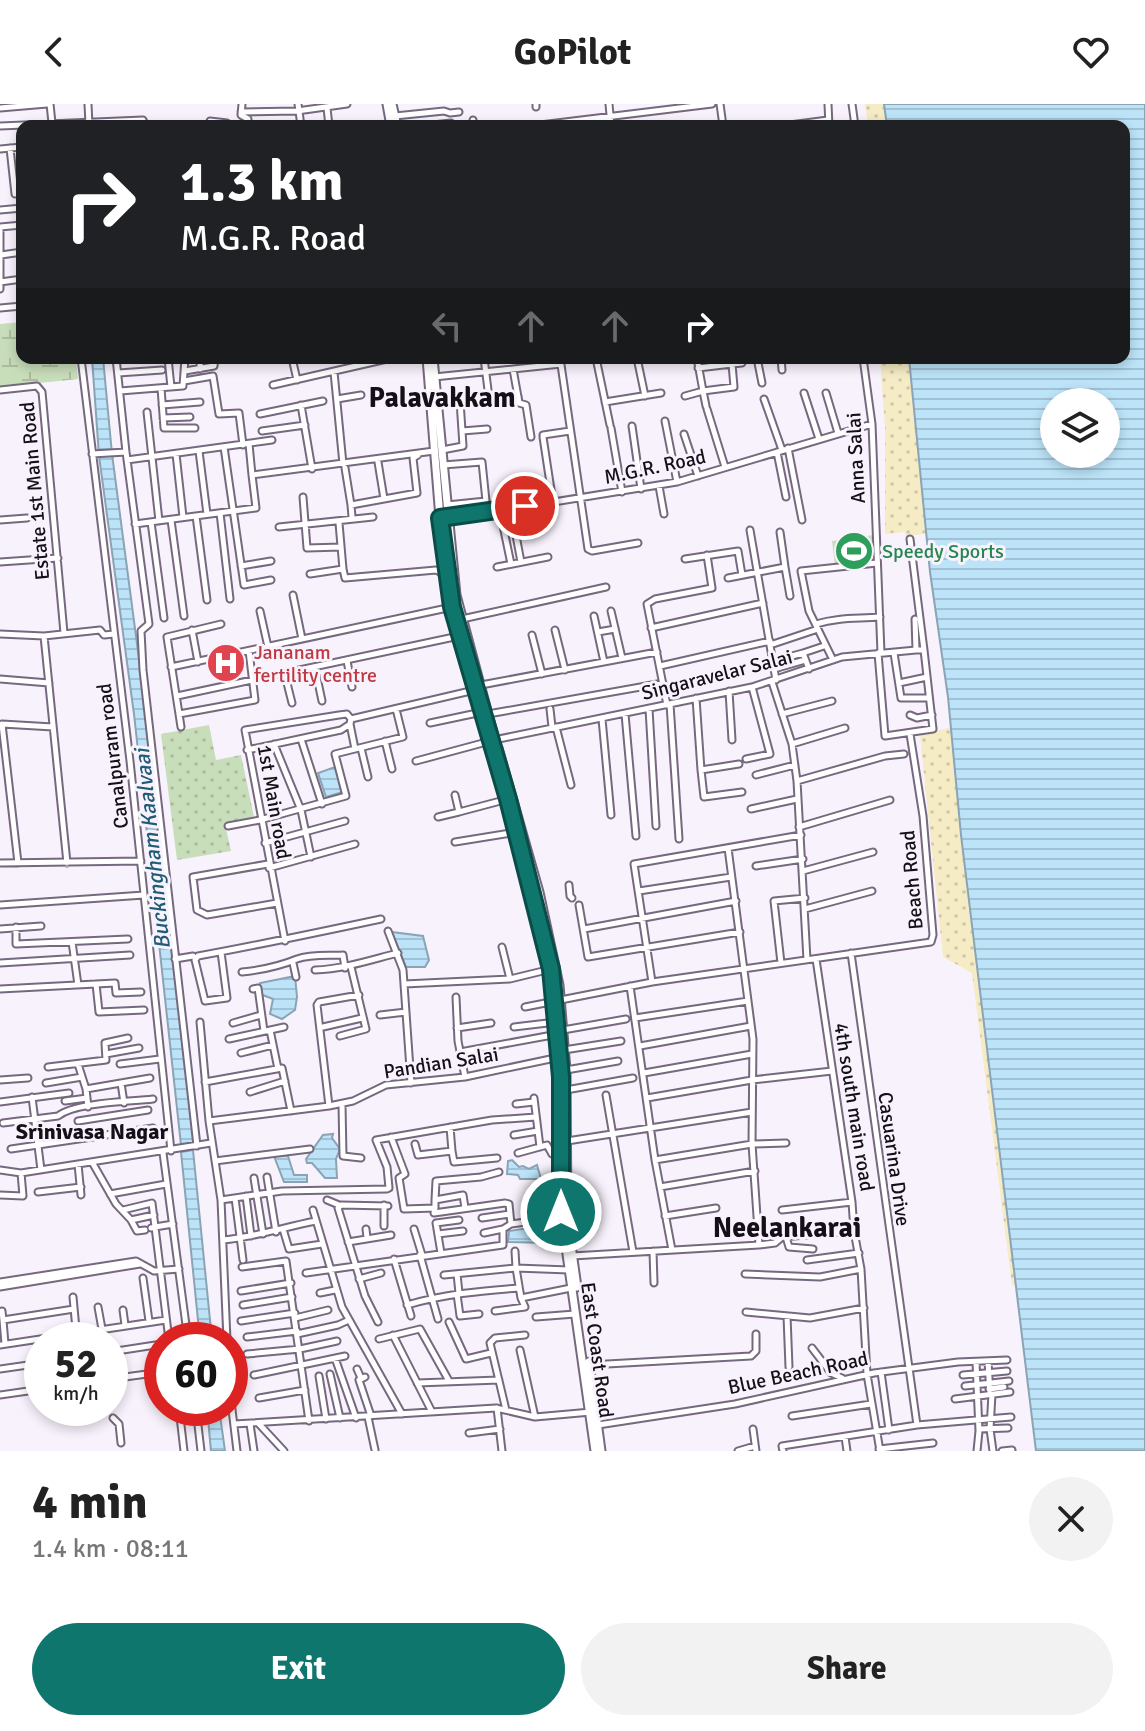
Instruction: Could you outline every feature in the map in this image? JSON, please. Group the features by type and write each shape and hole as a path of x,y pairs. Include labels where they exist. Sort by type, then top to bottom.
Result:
{"main road":[{"path":"389,104 395,120"},
{"name":"East Coast Road","path":"430,364 436,451 456,595 559,1001 561,1032"},
{"name":"East Coast Road","path":"431,364 436,404 436,451 443,465 447,505 444,518 446,575 459,636 478,688"},
{"name":"East Coast Road","path":"492,740 502,758 539,892 559,1001 563,1055 562,1157 567,1217 598,1451"},
{"name":"East Coast Road","path":"563,1055 567,1141 562,1217 597,1425 598,1451"}],"street":[{"path":"0,108 48,104"},
{"path":"241,114 242,104"},
{"path":"241,114 347,104"},
{"path":"434,104 435,112"},
{"path":"609,104 610,120"},
{"path":"584,120 712,104"},
{"path":"327,108 328,120"},
{"path":"395,116 459,112"},
{"path":"241,114 248,120"},
{"path":"10,148 15,194"},
{"path":"0,149 16,148"},
{"path":"0,227 0,289"},
{"name":"Canalpuram road","path":"82,364 141,861 171,1151"},
{"name":"Canalpuram road","path":"117,364 123,452 127,460 149,624 141,631 143,670 197,1146"},
{"path":"169,364 171,387"},
{"path":"120,391 184,386 185,364"},
{"path":"200,364 200,369"},
{"path":"185,371 214,364"},
{"path":"293,364 297,380"},
{"path":"273,385 367,364"},
{"path":"485,364 489,398"},
{"path":"434,377 542,364"},
{"path":"561,364 589,550 638,543"},
{"path":"597,364 622,492"},
{"path":"638,364 645,396"},
{"path":"698,364 706,407 725,467"},
{"path":"698,368 717,364"},
{"path":"685,396 734,387 731,364"},
{"path":"758,364 762,383"},
{"path":"782,364 782,370"},
{"name":"Anna Salai","path":"864,364 872,424 885,736 911,734"},
{"path":"513,369 520,404 527,406 531,437"},
{"path":"118,373 162,370"},
{"path":"334,372 352,517"},
{"path":"135,524 256,508 239,413 219,414 213,376 184,381"},
{"name":"Estate 1st Main Road","path":"0,390 37,386 42,392 64,633"},
{"path":"161,388 165,429 195,428"},
{"path":"605,402 661,393"},
{"path":"804,393 819,439"},
{"path":"826,393 838,433"},
{"path":"337,399 361,395"},
{"path":"436,404 518,396"},
{"path":"764,399 802,520"},
{"path":"260,414 323,401"},
{"path":"252,475 344,466 463,447 460,401"},
{"path":"162,405 200,402"},
{"path":"301,405 312,469"},
{"path":"147,412 159,521"},
{"path":"163,418 190,417"},
{"path":"665,421 677,482"},
{"name":"M.G.R. Road","path":"444,518 501,513 659,486 872,424"},
{"path":"262,431 305,425"},
{"path":"632,426 641,489"},
{"path":"462,431 487,429"},
{"path":"553,503 543,436 570,431"},
{"path":"684,434 698,476"},
{"path":"127,460 272,440"},
{"path":"224,447 244,585 271,580"},
{"path":"782,450 786,497"},
{"path":"199,451 207,514"},
{"path":"351,505 417,493 413,458 436,451"},
{"path":"94,454 123,452"},
{"path":"176,454 183,517"},
{"path":"378,462 384,499"},
{"path":"443,465 482,462 484,480 486,501 447,505"},
{"path":"659,486 664,514"},
{"path":"303,497 307,548 341,547"},
{"path":"511,511 521,562"},
{"path":"220,513 230,599"},
{"path":"501,513 511,564"},
{"path":"196,516 207,600"},
{"path":"279,527 373,517"},
{"path":"0,520 27,518"},
{"path":"171,520 184,616"},
{"path":"151,522 164,618"},
{"path":"339,523 345,578 436,570 446,575"},
{"path":"750,530 774,681 795,765 807,960"},
{"path":"780,532 790,596"},
{"path":"910,539 933,729 911,734"},
{"path":"685,559 738,551 742,575"},
{"path":"679,839 668,705 646,608 648,602 712,588 707,555"},
{"path":"497,567 548,557"},
{"path":"0,562 58,558"},
{"path":"241,566 271,561"},
{"path":"833,660 809,611 801,571 877,563"},
{"path":"728,578 785,567"},
{"path":"310,574 343,569"},
{"path":"461,619 606,587"},
{"path":"293,595 302,639"},
{"path":"651,628 763,603"},
{"path":"171,667 452,607"},
{"path":"260,611 268,647"},
{"path":"611,611 622,658"},
{"path":"594,616 604,662"},
{"path":"660,666 770,643 851,616 858,619 880,617"},
{"path":"915,619 916,650"},
{"path":"181,727 168,636 221,624"},
{"path":"598,632 615,629"},
{"path":"0,634 44,636 100,630 104,635 115,634"},
{"path":"192,630 198,662"},
{"path":"555,630 565,670"},
{"path":"532,635 542,674"},
{"path":"44,636 67,863"},
{"path":"177,696 459,636"},
{"path":"774,669 824,646"},
{"name":"Singaravelar Salai","path":"416,761 492,740 752,687 853,655 924,650"},
{"path":"179,714 255,700 249,651"},
{"path":"247,750 341,730 350,722 478,688 657,652"},
{"path":"894,653 902,699 930,698"},
{"path":"773,661 804,656"},
{"path":"804,656 809,669"},
{"path":"347,661 352,687"},
{"path":"315,668 322,701"},
{"path":"285,675 292,703"},
{"path":"899,683 927,677"},
{"path":"0,679 49,683"},
{"path":"430,723 663,683"},
{"path":"752,687 772,762"},
{"path":"729,691 732,740"},
{"path":"696,698 704,797 742,792"},
{"path":"782,714 832,701"},
{"path":"228,826 301,810 346,796 335,754 403,737 396,709"},
{"path":"550,709 571,785"},
{"path":"649,709 656,826"},
{"name":"1st Main road","path":"285,941 245,730 347,714 350,722"},
{"path":"625,714 636,836"},
{"path":"910,715 917,718 932,715"},
{"path":"602,719 611,815"},
{"path":"350,722 368,777"},
{"path":"18,863 1,724 53,727"},
{"path":"792,744 845,728"},
{"name":"Beach Road","path":"851,953 925,944 932,940 924,828 911,734"},
{"path":"301,739 322,804"},
{"path":"385,741 392,769"},
{"path":"274,744 301,810 311,857"},
{"path":"746,759 770,754"},
{"path":"797,781 885,756 904,754"},
{"path":"701,770 739,764"},
{"path":"756,775 795,765"},
{"path":"455,795 459,812"},
{"path":"438,817 508,799"},
{"path":"751,809 797,799"},
{"path":"799,827 890,800"},
{"path":"265,843 345,821"},
{"path":"455,842 517,832"},
{"path":"652,982 634,864 801,835"},
{"path":"277,903 202,915 197,910 193,877 269,866 355,844"},
{"path":"728,848 751,1026 752,1144 759,1245"},
{"path":"803,871 873,852"},
{"path":"756,866 803,859"},
{"path":"0,863 141,861"},
{"path":"639,891 731,877"},
{"path":"569,885 572,898"},
{"path":"805,909 872,891"},
{"path":"0,905 144,895"},
{"path":"781,963 774,901 805,898"},
{"path":"584,929 736,901"},
{"path":"579,905 588,957 740,932"},
{"path":"221,952 227,998 205,1001 196,958 221,952 285,941 381,919"},
{"path":"0,929 41,926"},
{"path":"16,927 16,944 128,939"},
{"path":"388,931 398,953 404,984 411,1083"},
{"path":"72,942 78,985"},
{"path":"502,947 510,979"},
{"path":"315,970 348,968 398,953"},
{"path":"525,1007 652,982 851,953"},
{"name":"Casuarina Drive","path":"851,953 917,1425"},
{"path":"0,963 130,955"},
{"path":"242,972 313,956 343,955 359,995 365,1030 340,1036"},
{"path":"175,958 193,956"},
{"name":"4th south main road","path":"816,959 859,1253 867,1374 880,1450"},
{"path":"292,962 296,977"},
{"path":"404,984 510,979 551,969"},
{"path":"0,989 115,983 116,993 141,992"},
{"path":"96,984 99,1012 144,1010"},
{"path":"629,986 672,1250"},
{"path":"253,989 258,988 261,1015 273,1045 278,1069"},
{"path":"329,1106 317,1005 359,995"},
{"path":"456,997 457,1028 465,1077"},
{"path":"635,1018 748,1001"},
{"path":"380,1015 406,1012"},
{"path":"233,1023 261,1015"},
{"path":"323,1027 362,1018"},
{"path":"460,1052 626,1019"},
{"path":"514,1027 558,1021"},
{"path":"200,1022 211,1143 221,1200 226,1322"},
{"path":"457,1028 491,1023"},
{"path":"640,1046 751,1026"},
{"path":"229,1039 284,1027"},
{"path":"48,1067 106,1060 105,1043 128,1038"},
{"name":"Pandian Salai","path":"209,1121 342,1104 386,1085 465,1077 621,1041"},
{"path":"241,1053 273,1045"},
{"path":"106,1054 139,1048"},
{"path":"644,1073 752,1054"},
{"path":"120,1064 160,1059"},
{"path":"566,1070 618,1061"},
{"path":"78,1064 88,1107"},
{"path":"205,1082 282,1068 291,1111"},
{"path":"647,1098 752,1080 832,1071"},
{"path":"46,1083 82,1077"},
{"path":"0,1080 28,1078"},
{"path":"86,1089 150,1078"},
{"path":"566,1090 633,1078"},
{"path":"250,1092 285,1081"},
{"path":"121,1083 124,1103"},
{"path":"0,1102 69,1093"},
{"path":"606,1095 633,1252"},
{"path":"32,1097 41,1170"},
{"path":"65,1101 87,1098"},
{"path":"3,1123 153,1099"},
{"path":"516,1104 534,1100 540,1147"},
{"path":"342,1104 343,1156 361,1158"},
{"path":"110,1105 112,1116"},
{"path":"78,1121 148,1110"},
{"path":"567,1141 752,1112"},
{"path":"221,1200 270,1193 388,1189 387,1167 375,1141 492,1120 536,1117"},
{"path":"450,1127 454,1162 497,1158"},
{"path":"11,1149 153,1128"},
{"path":"514,1135 538,1131"},
{"path":"391,1137 405,1174 399,1178 404,1209 435,1208"},
{"path":"0,1170 21,1173 211,1143"},
{"path":"655,1160 752,1144 786,1143"},
{"path":"415,1144 420,1164"},
{"path":"518,1153 547,1145 552,1154 562,1157"},
{"path":"215,1161 310,1149"},
{"path":"418,1155 452,1151"},
{"path":"163,1153 186,1322"},
{"path":"92,1162 110,1194 137,1231 173,1224"},
{"path":"78,1164 81,1195"},
{"path":"660,1187 755,1171"},
{"path":"499,1172 481,1177 436,1181 434,1213 505,1203 509,1204 511,1224"},
{"path":"0,1195 23,1196 21,1173"},
{"path":"267,1177 276,1232"},
{"path":"254,1178 263,1234"},
{"path":"110,1194 166,1184"},
{"path":"38,1192 81,1187"},
{"path":"435,1200 463,1195 465,1208"},
{"path":"246,1196 251,1236"},
{"path":"235,1198 243,1264 286,1261 309,1421"},
{"path":"327,1200 339,1205 386,1206 384,1226"},
{"path":"782,1210 852,1202"},
{"path":"123,1210 152,1203 154,1215 150,1228 162,1270 166,1320 128,1324"},
{"path":"339,1205 354,1264 378,1322"},
{"path":"665,1216 716,1208"},
{"path":"313,1210 335,1290 402,1414"},
{"path":"482,1218 510,1214"},
{"path":"131,1220 154,1215"},
{"path":"484,1233 511,1224 562,1217"},
{"path":"441,1253 436,1223 459,1220"},
{"path":"223,1240 276,1232 316,1221"},
{"path":"283,1229 289,1249 322,1244"},
{"path":"366,1229 367,1238"},
{"path":"414,1229 438,1319"},
{"path":"306,1273 503,1245 503,1229"},
{"path":"438,1234 463,1231"},
{"path":"572,1256 759,1245 774,1243 779,1238 854,1231"},
{"path":"348,1242 391,1235"},
{"path":"786,1237 789,1247 813,1249"},
{"path":"495,1311 525,1307 518,1288 515,1251"},
{"path":"653,1251 654,1283"},
{"path":"807,1260 859,1253"},
{"path":"394,1259 411,1316"},
{"path":"0,1284 136,1261 154,1271 179,1269"},
{"path":"444,1275 516,1268 569,1270"},
{"path":"745,1274 820,1277 861,1269"},
{"path":"359,1279 381,1273"},
{"path":"457,1274 460,1316 479,1314"},
{"path":"143,1278 149,1321"},
{"path":"241,1291 251,1286 291,1283"},
{"path":"407,1305 458,1293 518,1288"},
{"path":"521,1298 572,1288"},
{"path":"320,1293 335,1290"},
{"path":"73,1297 75,1322"},
{"path":"243,1305 292,1297"},
{"path":"98,1307 101,1322"},
{"path":"746,1312 810,1318 864,1308"},
{"path":"3,1320 74,1309"},
{"path":"123,1310 125,1322"},
{"path":"241,1321 328,1310"},
{"path":"2,1311 3,1344 24,1342"},
{"path":"536,1317 577,1314"},
{"path":"787,1316 789,1367"},
{"path":"248,1337 297,1332 349,1320"},
{"path":"449,1322 466,1359 491,1353"},
{"path":"379,1339 423,1330 449,1381"},
{"path":"589,1365 751,1356 756,1351 756,1334"},
{"path":"393,1335 432,1412"},
{"path":"506,1410 491,1353 492,1339 525,1335"},
{"path":"248,1354 300,1349 337,1341"},
{"path":"812,1348 831,1373 842,1379"},
{"path":"520,1350 535,1417"},
{"path":"254,1375 345,1356"},
{"path":"335,1358 356,1418"},
{"name":"Blue Beach Road","path":"597,1425 735,1404 867,1374 1007,1360"},
{"path":"988,1361 993,1451"},
{"path":"976,1362 977,1451"},
{"path":"0,1369 24,1366"},
{"path":"357,1369 363,1378 359,1380 370,1416 375,1450"},
{"path":"963,1375 1007,1371"},
{"path":"881,1372 889,1430"},
{"path":"330,1374 340,1418"},
{"path":"319,1376 326,1419"},
{"path":"417,1383 499,1380"},
{"path":"990,1391 1009,1381"},
{"path":"965,1386 977,1385 990,1391 1010,1392"},
{"path":"955,1399 1004,1387"},
{"path":"259,1398 305,1390"},
{"path":"0,1395 24,1392"},
{"path":"792,1416 871,1404"},
{"path":"254,1451 250,1424 497,1408 535,1417 593,1411"},
{"path":"497,1408 502,1451"},
{"path":"783,1451 782,1446 917,1425 1011,1417"},
{"path":"259,1424 282,1450"},
{"path":"119,1426 121,1443"},
{"path":"181,1426 184,1451"},
{"path":"198,1426 201,1451"},
{"path":"234,1426 237,1451"},
{"path":"979,1429 1008,1428"},
{"path":"469,1433 500,1429"},
{"path":"738,1451 755,1449 753,1429"},
{"path":"845,1437 847,1451"},
{"path":"880,1450 933,1443"},
{"path":"1002,1451 1012,1450"}],"green space":[{"path":"16,323 16,364 77,364 78,379 0,387 0,324"},
{"name":"Speedy Sports","path":"874,535 876,562 835,566 832,541"},
{"path":"209,725 216,760 241,755 254,817 225,824 231,851 177,860 161,734"}],"sand":[{"path":"865,104 884,104 886,120 867,120"},
{"path":"880,364 910,364 927,533 906,537 905,532 885,534 885,427"},
{"path":"952,727 961,835 1017,1286 1012,1285 972,973 943,957 920,735"}],"water":[{"path":"884,104 1145,104 1145,1451 1036,1451 961,835 948,697 930,572 910,364 1130,364 1130,120 886,120"},
{"name":"Buckingham Kaalvaai","path":"92,364 104,364 196,1143 181,1145 134,714 99,456"},
{"path":"335,767 343,792 326,797 318,773"},
{"path":"392,932 423,936 429,960 425,967 406,967"},
{"path":"295,976 295,1010 282,1019 270,1014 273,999 260,994 260,983"},
{"path":"333,1134 332,1138 340,1149 336,1159 337,1178 325,1178 306,1159 323,1135"},
{"path":"193,1150 210,1322 198,1322 181,1152"},
{"path":"274,1156 288,1156 294,1175 307,1175 307,1182 284,1182"},
{"path":"512,1160 519,1167 529,1169 537,1165 541,1179 520,1179 518,1175 507,1174 508,1161"},
{"path":"548,1225 548,1243 508,1242 509,1231"},
{"path":"209,1426 222,1426 225,1451 211,1451"}],"place":[{"name":"Speedy Sports","path":"854,551"},
{"name":"Jananam fertility centre","path":"226,663"}],"district":[{"name":"Palavakkam","path":"442,398"},
{"name":"Srinivasa Nagar","path":"92,1131"},
{"name":"Neelankarai","path":"787,1228"}],"route":[{"path":"525,506 440,518 446,575 459,636 497,759 542,924 551,969 561,1077 561,1212"}]}
